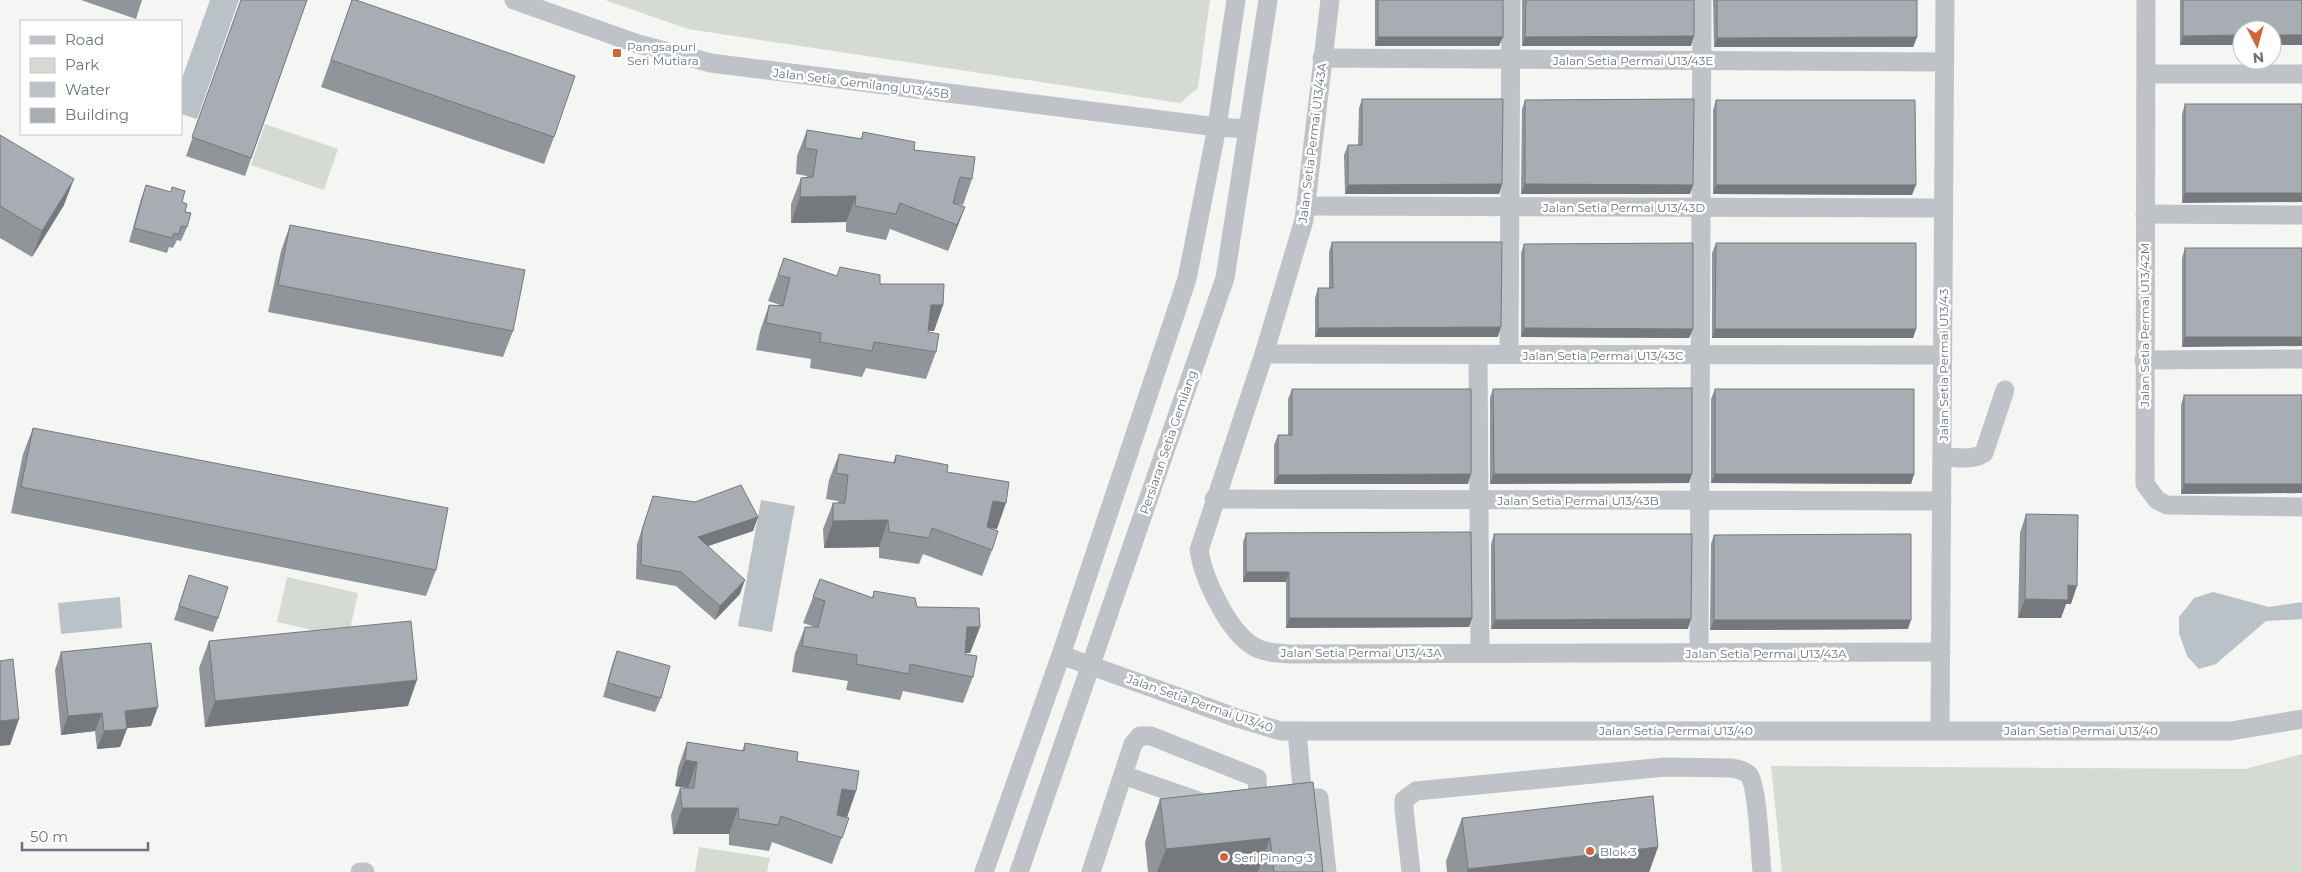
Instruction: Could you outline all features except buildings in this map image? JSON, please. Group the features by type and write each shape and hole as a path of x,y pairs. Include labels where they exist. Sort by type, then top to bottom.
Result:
{"street":[{"name":"Jalan Setia Gemilang U13/45B","path":"514,0 638,44 711,63 1217,127 1248,129"},
{"path":"984,872 1061,656 1187,279 1217,127 1236,0"},
{"name":"Persiaran Setia Gemilang","path":"1019,872 1225,278 1268,0"},
{"name":"Jalan Setia Permai U13/43A","path":"1330,0 1304,220 1264,354 1214,499 1199,550 1201,562 1218,601 1235,630 1253,646 1267,651 1290,654 1941,652"},
{"path":"1509,354 1511,0"},
{"path":"1699,654 1702,0"},
{"name":"Jalan Setia Permai U13/43","path":"1940,730 1945,0"},
{"name":"Jalan Setia Permai U13/42M","path":"2146,0 2144,474 2150,492 2167,505 2302,506"},
{"name":"Jalan Setia Permai U13/43E","path":"1322,58 1944,62"},
{"path":"2147,74 2302,74"},
{"name":"Jalan Setia Permai U13/43D","path":"1305,206 1944,208"},
{"path":"2145,214 2302,215"},
{"name":"Jalan Setia Permai U13/43C","path":"1264,354 1943,355"},
{"path":"1478,354 1480,653"},
{"path":"2144,360 2302,359"},
{"path":"1942,457 1971,458 1984,454 2005,390"},
{"name":"Jalan Setia Permai U13/43B","path":"1214,499 1942,501"},
{"name":"Jalan Setia Permai U13/40","path":"1061,656 1238,718 1281,731 2231,731 2302,719"},
{"path":"1297,731 1327,872"},
{"path":"1091,872 1133,744 1140,736 1151,736 1257,778 1258,794 1248,810 1228,812 1123,775"},
{"path":"1410,872 1404,800 1416,791 1665,767 1731,768 1741,769 1748,774 1755,803 1762,872"},
{"path":"1258,794 1311,799"},
{"path":"360,872 365,872"}],"green space":[{"path":"605,0 1210,0 1198,88 1180,103 688,29"},
{"path":"265,124 338,149 324,190 251,165"},
{"path":"287,577 358,593 348,638 277,622"},
{"path":"2302,754 2302,872 1782,872 1771,766 2245,769"},
{"path":"699,847 770,858 767,872 695,872"}],"water":[{"path":"210,0 239,0 197,119 182,114 182,78"},
{"path":"761,500 795,506 772,632 738,626"},
{"path":"2213,592 2269,607 2302,602 2302,619 2266,621 2216,664 2199,669 2187,656 2179,633 2179,617 2194,598"},
{"path":"120,597 122,628 61,634 58,603"}],"place":[{"name":"Pangsapuri Seri Mutiara","path":"617,53"},
{"name":"Blok 3","path":"1590,851"},
{"name":"Seri Pinang 3","path":"1224,857"}]}
